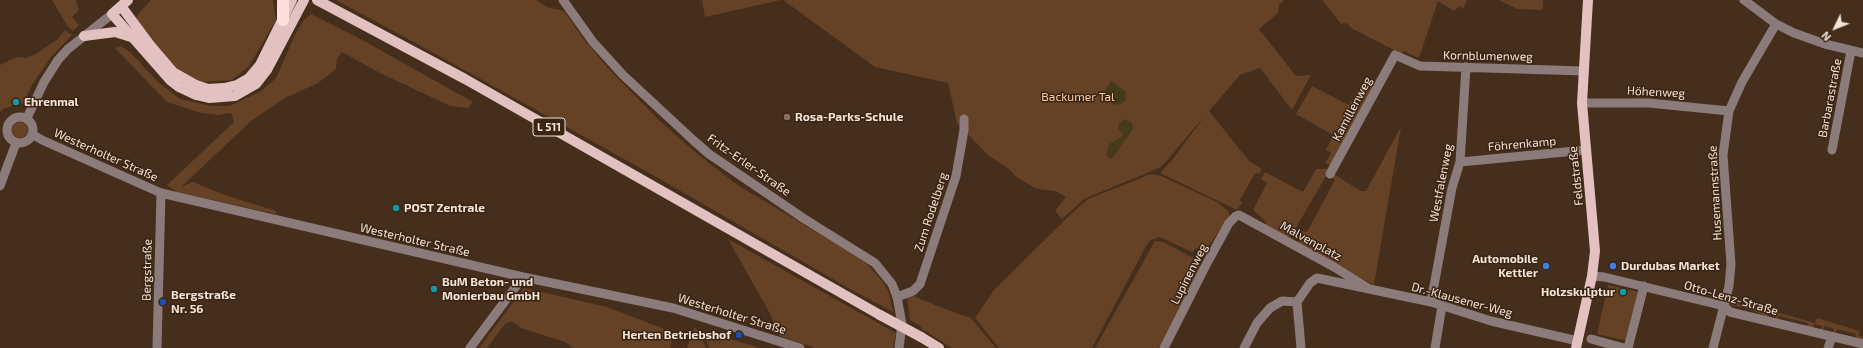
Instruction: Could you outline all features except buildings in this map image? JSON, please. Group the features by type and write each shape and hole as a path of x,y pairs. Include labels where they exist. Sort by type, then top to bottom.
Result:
{"highway":[{"path":"283,0 283,20"}],"main road":[{"path":"292,0 260,65 249,78 237,85 224,88 208,88 185,80 173,72 150,45 124,3 112,14 160,70 179,87 196,95 209,98 235,96 256,84 267,70 304,0"},
{"name":"L 511","path":"317,0 465,79 939,348"},
{"name":"Feldstraße","path":"1577,344 1592,276 1595,251 1594,225 1582,103 1588,0"},
{"path":"84,36 115,32 131,37"}],"street":[{"name":"Fritz-Erler-Straße","path":"563,0 592,42 622,75 662,113 709,154 803,218 875,264 892,284 897,297 902,324 899,348"},
{"path":"1744,0 1776,24 1809,39 1863,53"},
{"path":"27,118 44,82 58,60 84,36 112,14"},
{"name":"Husemannstraße","path":"1714,348 1729,286 1731,264 1723,155 1729,111 1742,82 1776,24"},
{"name":"Barbarastraße","path":"1832,150 1851,51"},
{"name":"Kornblumenweg","path":"1395,55 1420,66 1584,71"},
{"name":"Kamillenweg","path":"1330,174 1395,55"},
{"name":"Westfalenweg","path":"1431,302 1452,188 1460,162 1466,67"},
{"name":"Höhenweg","path":"1582,103 1649,103 1729,111"},
{"path":"13,118 27,118 32,124 32,134 28,140 16,142 10,138 3,124 13,118"},
{"name":"Zum Rodelberg","path":"897,297 913,291 920,284 956,176 964,130 964,119"},
{"name":"Westerholter Straße","path":"32,134 42,140 161,193 523,277 686,311 800,348"},
{"path":"0,186 16,142"},
{"name":"Föhrenkamp","path":"1460,162 1586,150"},
{"name":"Bergstraße","path":"157,348 161,193"},
{"name":"Malvenplatz","path":"1239,215 1359,281 1370,291"},
{"name":"Lupinenweg","path":"1164,348 1230,223 1239,215"},
{"name":"Otto-Lenz-Straße","path":"1592,276 1604,277 1644,286 1724,306 1730,312 1863,344"},
{"path":"470,348 523,277"},
{"name":"Dr.-Klausener-Weg","path":"1297,302 1310,283 1317,278 1370,291 1431,302 1491,321 1577,344"},
{"path":"1628,348 1644,286"},
{"path":"1244,348 1257,323 1270,308 1282,301 1297,302 1301,348"},
{"path":"1435,348 1442,306"},
{"path":"1828,348 1832,337"},
{"path":"1592,339 1624,348"}],"green space":[{"path":"52,0 76,0 79,10 72,17 79,25 73,31 68,27"},
{"path":"151,0 273,0 276,20 249,66 232,80 200,82 189,79 168,62 136,19 139,13"},
{"path":"336,0 536,0 547,7 564,11 585,41 608,68 660,121 696,153 739,186 850,252 867,264 883,282 889,293 893,312 850,289 658,178"},
{"path":"702,0 781,0 705,17"},
{"name":"Backumer Tal","path":"783,0 1284,0 1279,5 1278,13 1259,29 1296,76 1311,75 1292,110 1260,68 1240,75 1209,111 1250,162 1262,169 1259,174 1257,173 1254,175 1240,200 1242,203 1237,210 1160,173 1173,159 1206,114 1165,163 1159,168 1084,199 1062,219 1055,211 1066,197 1055,191 1037,189 1016,177 1010,170 988,155 957,123 948,83 875,67"},
{"path":"1322,0 1467,0 1463,9 1460,6 1454,11 1438,1 1419,58 1404,51 1402,54 1351,28 1348,24 1341,24"},
{"path":"1499,0 1543,0 1543,10 1517,9"},
{"path":"311,14 357,37 473,102 468,108 450,106 380,73 342,52 337,59 336,69 318,83 285,98 251,121 181,187 193,182 225,195 276,211 276,214 177,192 167,185 234,122 231,113 218,115 201,113 167,102 115,48 121,46 130,52 158,82 180,99 211,106 229,106 260,92 276,78 294,37 303,21"},
{"path":"65,30 72,35 51,57 32,85 23,104 18,102 0,112 0,65 17,57 26,58 36,54 58,39"},
{"path":"1370,81 1376,83 1331,166 1325,163 1331,153 1326,150 1333,135 1296,114 1312,86 1349,105 1362,83 1367,85"},
{"path":"20,122 26,124 28,130 26,136 20,138 14,136 12,130 14,124"},
{"path":"1401,127 1374,285 1302,247 1298,242 1299,234 1302,231 1307,232 1335,180 1331,177 1332,173 1361,191 1366,191"},
{"path":"1316,169 1330,169 1293,233 1288,237 1265,226 1266,222 1253,210 1267,183 1261,179 1265,172 1303,192"},
{"path":"1151,174 1161,176 1217,202 1228,211 1230,216 1204,252 1196,248 1192,252 1160,237 1151,240 1146,246 1092,348 999,348 975,318 994,290 1088,199"},
{"path":"728,239 896,333 893,348 815,348 780,336 769,312"},
{"path":"1155,241 1163,242 1197,260 1201,266 1198,278 1159,348 1095,348"},
{"path":"1608,285 1639,292 1628,341 1597,334"},
{"path":"524,288 607,307 664,329 668,329 673,335 670,348 573,348 565,342 521,328 511,321 505,324 487,348 479,348"},
{"path":"911,295 971,318 996,348 952,348 910,320 907,298"},
{"path":"1733,295 1739,296 1738,301 1815,323 1817,318 1860,331 1859,336 1863,337 1863,341 1855,340 1856,334 1837,329 1835,334 1833,334 1834,329 1824,326 1823,331 1820,331 1822,326 1814,324 1813,329 1807,328 1808,323 1779,316 1777,321 1775,320 1776,315 1769,313 1767,317 1752,310 1729,304"},
{"path":"694,328 699,332 706,348 687,348"},
{"path":"702,331 719,336 761,348 709,348"}],"sand":[{"path":"1111,81 1126,92 1126,100 1121,104 1115,105 1108,99 1099,96 1105,91"},
{"path":"1125,119 1132,123 1133,129 1112,159 1106,156 1109,144 1123,136 1118,128 1119,123"}],"place":[{"name":"Ehrenmal","path":"16,102"},
{"name":"Rosa-Parks-Schule","path":"787,117"},
{"name":"POST Zentrale","path":"396,208"},
{"name":"Automobile Kettler","path":"1546,266"},
{"name":"Durdubas Market","path":"1613,266"},
{"name":"BuM Beton- und Monierbau GmbH","path":"434,289"},
{"name":"Holzskulptur","path":"1623,292"},
{"name":"Bergstraße Nr. 56","path":"163,302"},
{"name":"Herten Betriebshof","path":"739,335"}]}
